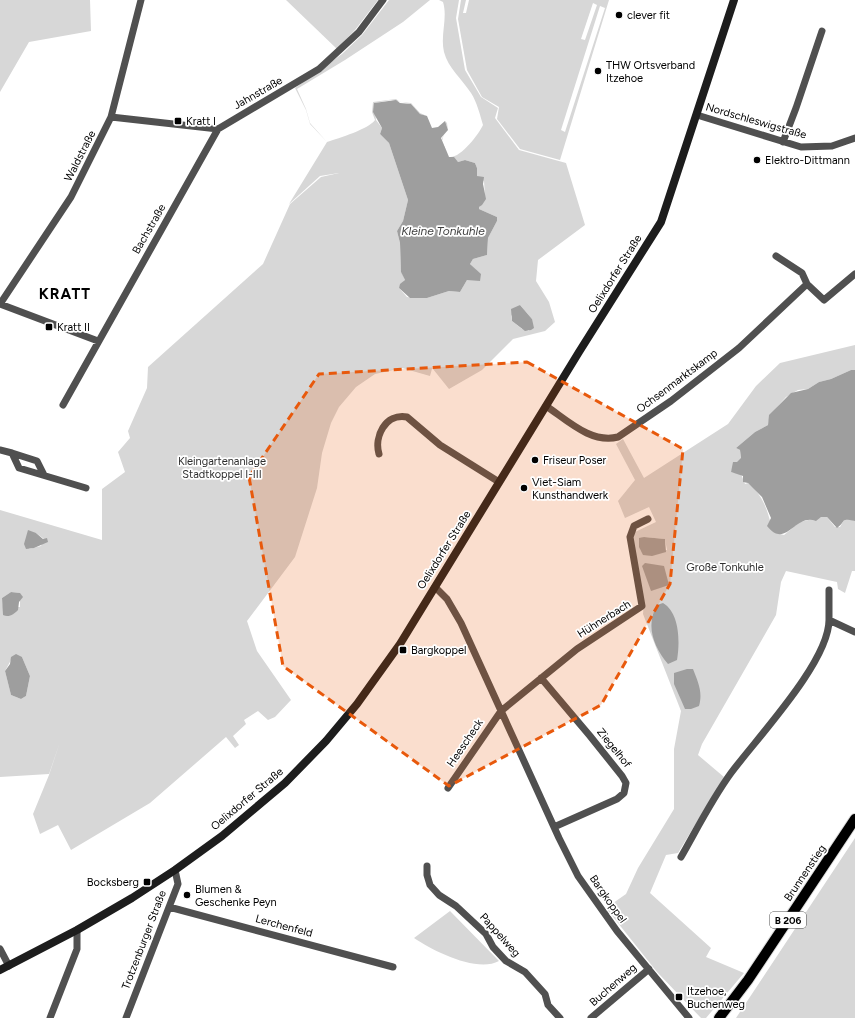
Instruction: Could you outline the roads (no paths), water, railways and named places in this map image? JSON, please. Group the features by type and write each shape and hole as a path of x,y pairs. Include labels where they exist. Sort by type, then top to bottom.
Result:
{"main road":[{"name":"Brunnenstieg","path":"719,1018 774,941 855,819"}],"street":[{"name":"Waldstraße","path":"0,304 71,197 111,117 141,0"},
{"name":"Jahnstraße","path":"218,129 319,69 359,32 383,0"},
{"name":"Oelixdorfer Straße","path":"0,970 77,930 175,870 258,806 326,741 379,674 662,222 734,0"},
{"path":"783,142 822,31"},
{"name":"Nordschleswigstraße","path":"697,115 797,146 813,148 837,145 855,138"},
{"path":"111,117 218,129"},
{"name":"Bachstraße","path":"63,405 218,129"},
{"path":"776,256 802,273 807,284 824,300 855,274"},
{"name":"Ochsenmarktskamp","path":"546,406 590,435 610,439 618,437 671,401 739,348 807,284"},
{"path":"0,304 98,341"},
{"path":"379,454 376,442 385,425 394,418 407,417 440,445 499,482"},
{"path":"0,450 36,461 44,475"},
{"path":"12,453 19,468 86,488"},
{"name":"Hühnerbach","path":"501,711 578,648 642,606 630,537 634,526 648,519"},
{"name":"Bargkoppel","path":"434,587 444,594 454,610 570,861 596,904 689,1018"},
{"path":"681,857 727,778 776,716 810,668 829,629 829,590"},
{"path":"829,620 855,632"},
{"name":"Ziegelhof","path":"541,678 590,736 626,783 624,793 617,799 554,827"},
{"name":"Heescheck","path":"448,788 501,711"},
{"name":"Pappelweg","path":"427,866 426,875 430,885 439,895 456,906 486,934 493,947 506,961 525,972 545,994 548,1005 560,1018"},
{"name":"Trotzenburger Straße","path":"126,1018 178,884 175,870"},
{"name":"Lerchenfeld","path":"169,907 393,967"},
{"path":"50,1018 77,949 77,930"},
{"path":"0,949 9,966"},
{"name":"Buchenweg","path":"591,1018 648,969"}],"water":[{"name":"Kleine Tonkuhle","path":"396,100 400,103 411,104 420,114 427,116 432,128 438,127 445,121 448,130 441,138 449,157 454,157 458,162 465,160 475,163 477,168 477,176 484,177 483,184 486,199 479,209 497,217 497,221 488,238 487,255 473,259 470,264 481,274 480,281 467,280 460,292 449,291 427,298 410,298 399,288 400,284 405,280 401,272 400,243 397,231 403,221 408,200 389,143 380,134 382,128 373,112 374,103"},
{"path":"520,305 532,319 534,328 531,330 525,331 512,321 511,309"},
{"name":"Große Tonkuhle","path":"851,370 855,370 855,521 845,520 837,528 827,517 821,517 816,521 809,520 802,522 785,533 780,534 774,532 767,526 771,518 762,497 748,483 743,482 743,476 731,472 733,462 737,462 741,458 740,450 736,448 755,432 768,425 769,415 791,393 808,389 819,382 831,379"},
{"path":"28,530 36,533 43,539 47,538 48,542 34,548 26,549 24,544"},
{"path":"639,538 665,539 666,552 652,556 643,555 639,547"},
{"path":"645,563 664,566 669,585 651,591 642,566"},
{"path":"11,592 20,593 23,597 19,602 18,610 11,615 5,616 3,615 2,598"},
{"path":"663,603 673,614 678,629 677,660 668,664 655,643 652,628 653,613 657,605"},
{"path":"16,654 22,657 30,676 26,696 21,699 11,695 5,671 10,664 11,657"},
{"path":"687,669 693,669 700,692 699,706 691,709 685,709 674,684 674,673"}],"place":[{"name":"clever fit","path":"619,15"},
{"name":"THW Ortsverband Itzehoe","path":"598,71"},
{"name":"Kratt I","path":"178,121"},
{"name":"Elektro-Dittmann","path":"757,160"},
{"name":"Kratt II","path":"49,327"},
{"name":"Friseur Poser","path":"535,460"},
{"name":"Viet-Siam Kunsthandwerk","path":"524,488"},
{"name":"Bargkoppel","path":"403,650"},
{"name":"Bocksberg","path":"147,882"},
{"name":"Blumen & Geschenke Peyn","path":"187,895"},
{"name":"Itzehoe, Buchenweg","path":"679,997"}],"district":[{"name":"KRATT","path":"65,294"}],"park label":[{"name":"Kleingartenanlage Stadtkoppel I-III","path":"222,467"}]}
